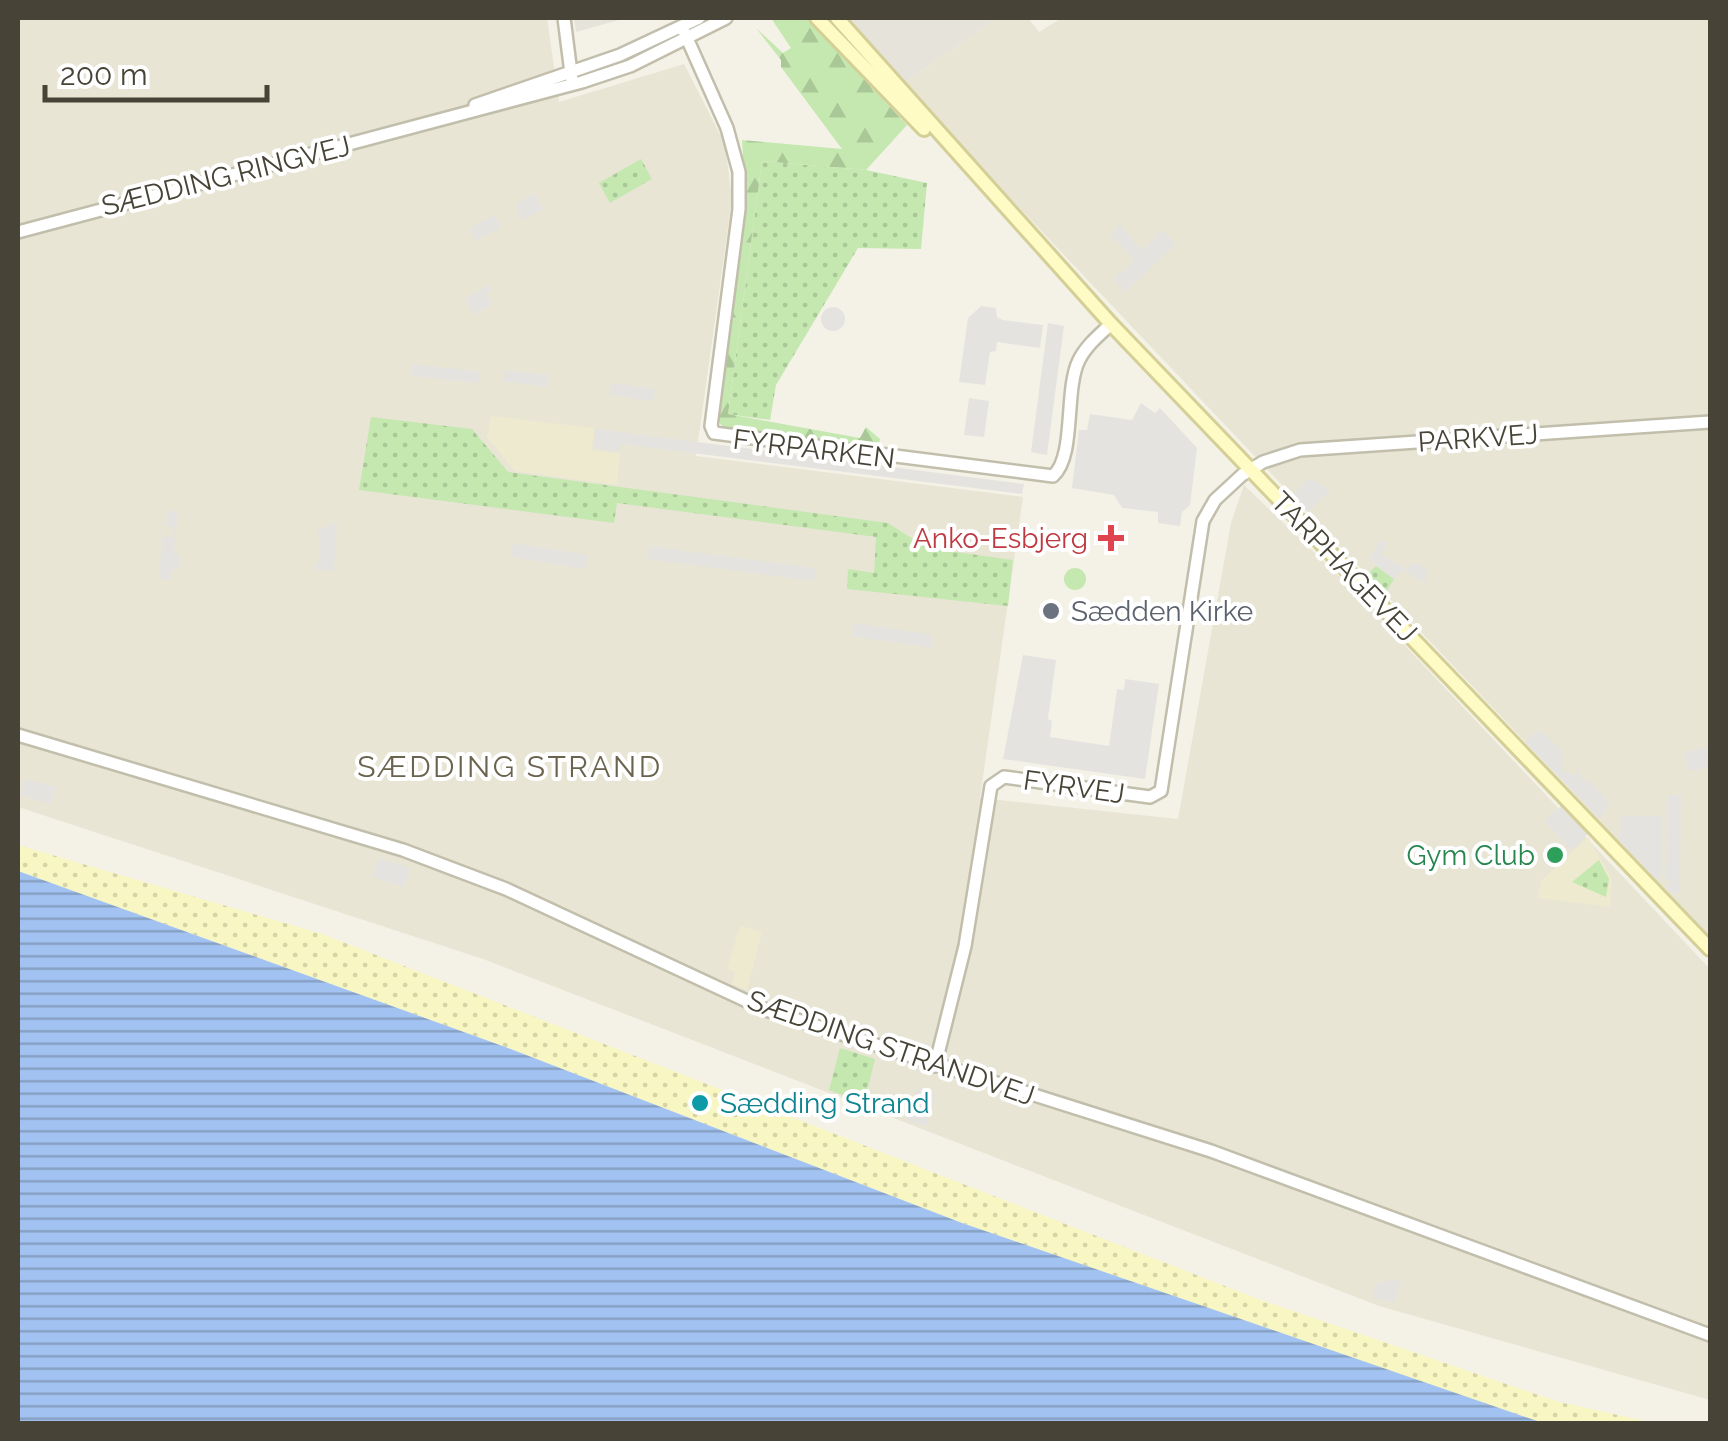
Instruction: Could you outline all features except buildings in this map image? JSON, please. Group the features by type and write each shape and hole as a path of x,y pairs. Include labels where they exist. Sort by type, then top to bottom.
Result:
{"main road":[{"name":"TARPHAGEVEJ","path":"817,18 891,98 980,182"},
{"path":"829,18 852,36"},
{"path":"840,18 852,36"},
{"name":"TARPHAGEVEJ","path":"852,36 1111,324 1710,950"}],"street":[{"name":"SÆDDING RINGVEJ","path":"682,34 699,18"},
{"name":"SÆDDING RINGVEJ","path":"18,232 434,123 496,96 576,78 726,18"},
{"path":"564,22 576,78"},
{"name":"FYRPARKEN","path":"682,34 727,128 739,172 739,209 710,426 720,437 1053,476 1062,464 1074,373 1089,345 1111,324"},
{"name":"PARKVEJ","path":"1250,470 1300,450 1710,422"},
{"name":"FYRVEJ","path":"935,1066 965,946 991,786 1004,778 1150,797 1161,791 1203,521 1216,500 1250,470"},
{"name":"SÆDDING STRANDVEJ","path":"18,735 403,850 506,889 766,1010 1211,1150 1710,1335"}],"shaded area":[{"path":"18,18 547,18 559,102 684,64 725,144 732,199 696,456 1023,497 980,798 1178,819 1231,523 1244,485 1345,582 1710,969 1710,1400 1379,1306 483,959 18,807"},
{"path":"574,18 626,18 576,32"},
{"path":"849,18 998,18 902,84"},
{"path":"998,18 1028,18 1039,32 1062,18 1710,18 1710,937 902,84"},
{"path":"535,193 543,209 521,221 516,204"},
{"path":"495,215 501,227 476,241 469,229"},
{"path":"1119,224 1142,250 1163,230 1176,244 1125,292 1113,279 1135,261 1119,244 1122,240 1117,243 1111,237"},
{"path":"489,285 492,291 486,294 492,304 474,315 465,299"},
{"path":"981,306 996,308 997,317 1003,320 1043,325 1040,348 997,342 996,351 990,352 985,385 959,382 968,318"},
{"path":"833,307 842,310 842,328 833,331 824,328 821,319 824,310"},
{"path":"1048,323 1064,326 1047,455 1031,452"},
{"path":"412,364 481,372 479,383 411,376"},
{"path":"504,370 549,375 547,387 503,381"},
{"path":"611,383 655,389 653,401 609,395"},
{"path":"969,398 989,401 984,437 964,435"},
{"path":"1141,403 1155,413 1160,408 1197,448 1190,505 1182,512 1180,526 1158,523 1158,512 1122,508 1114,495 1072,488 1079,430 1087,430 1090,414 1132,420"},
{"path":"491,416 594,428 592,450 620,453 617,485 515,471 487,437"},
{"path":"596,429 1024,484 1022,494 620,444 618,452 594,448"},
{"path":"1309,478 1331,491 1308,512 1292,495"},
{"path":"167,511 178,511 174,553 180,555 179,567 171,572 171,580 159,579 162,537 173,537 173,527 166,526"},
{"path":"328,523 337,523 334,571 314,570 315,563 320,562 318,528 327,528"},
{"path":"1380,540 1387,543 1381,554 1407,570 1413,562 1427,569 1426,583 1401,570 1394,579 1369,559"},
{"path":"513,543 588,555 586,569 511,557"},
{"path":"649,546 816,568 814,581 647,559"},
{"path":"853,623 930,634 934,648 851,636"},
{"path":"1023,655 1056,660 1048,719 1052,721 1050,737 1109,746 1117,689 1124,690 1125,679 1159,684 1145,779 1003,759"},
{"path":"1539,729 1562,751 1563,771 1574,775 1579,769 1582,780 1588,780 1610,803 1600,819 1525,742"},
{"path":"1710,747 1710,767 1688,771 1685,752"},
{"path":"25,779 56,787 51,804 20,795"},
{"path":"1667,795 1681,795 1680,893 1671,893 1666,887 1671,881 1666,880"},
{"path":"1561,806 1588,834 1571,850 1544,821"},
{"path":"1622,816 1662,816 1662,875 1657,880 1619,840"},
{"path":"1588,837 1612,879 1610,907 1538,898 1541,881"},
{"path":"379,858 410,868 404,887 373,877"},
{"path":"740,926 762,932 747,990 732,984 735,972 727,969"},
{"path":"917,1089 936,1095 926,1126 907,1120"},
{"path":"1402,1279 1394,1303 1372,1297 1377,1283"}],"green space":[{"path":"771,18 807,18 907,125 866,170 762,161 728,414 860,438 866,427 880,439 878,451 724,428 719,422 746,200 742,140 842,149 756,28 783,53 791,48"},
{"path":"641,159 652,179 610,203 599,183"},
{"path":"762,161 866,170 927,183 921,249 858,248 776,385 770,420 728,414"},
{"path":"371,417 472,429 508,472 888,523 927,548 1013,560 1008,606 847,589 848,569 874,573 876,537 617,503 614,523 359,490"},
{"path":"1376,566 1394,579 1384,595 1366,576"},
{"path":"1071,568 1079,568 1086,579 1079,590 1071,590 1064,583 1064,575"},
{"path":"1599,860 1609,879 1606,897 1572,882"},
{"path":"840,1048 875,1059 864,1103 829,1090"}],"sand":[{"name":"Sædding Strand","path":"18,845 322,934 1258,1299 1559,1402 1654,1423 1540,1423 962,1223 508,1048 18,871"}],"water":[{"path":"18,871 508,1048 962,1223 1543,1423 18,1423"}],"place":[{"name":"Anko-Esbjerg","path":"1111,538"},
{"name":"Sædden Kirke","path":"1051,611"},
{"name":"Gym Club","path":"1555,855"},
{"name":"Sædding Strand","path":"700,1103"}],"district":[{"name":"SÆDDING STRAND","path":"510,766"}]}
